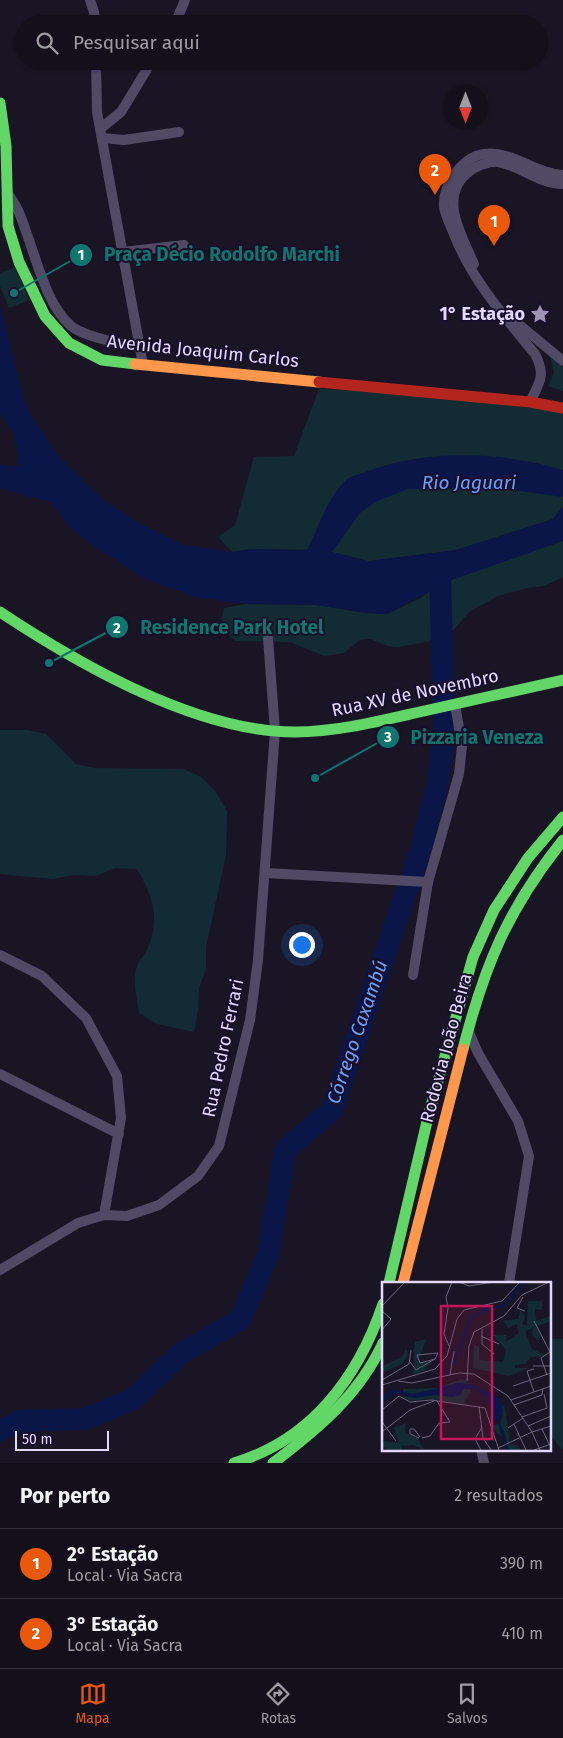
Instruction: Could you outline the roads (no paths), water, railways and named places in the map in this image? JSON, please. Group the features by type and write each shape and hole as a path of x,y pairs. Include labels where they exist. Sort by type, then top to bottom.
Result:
{"main road":[{"name":"Avenida Joaquim Carlos","path":"0,102 6,146 8,226 19,262 45,316 70,343 102,360 530,402 563,408"},
{"name":"Rua XV de Novembro","path":"0,612 93,668 192,711 243,726 274,731 294,732 357,726 563,680"},
{"name":"Rodovia João Beira","path":"389,1282 429,1113 473,957 494,910 528,858 563,817"},
{"name":"Rodovia João Beira","path":"403,1282 467,1026 488,960 510,912 543,862 563,840"},
{"path":"234,1463 283,1443 305,1425 335,1394 358,1361 378,1320 382,1307"},
{"path":"273,1463 310,1436 347,1400 378,1357 382,1346"}],"street":[{"path":"90,0 94,15"},
{"path":"179,15 185,0"},
{"path":"96,70 97,112 143,365"},
{"path":"101,134 121,112 147,70"},
{"path":"101,134 124,140 179,132"},
{"path":"530,402 542,378 542,367 509,318 474,276 460,252 444,209 448,184 468,160 481,154 494,153 515,159 562,180"},
{"path":"6,192 17,205 40,273 56,307 64,319 72,327 112,343 140,347"},
{"path":"123,252 184,245"},
{"path":"509,318 563,361"},
{"name":"Rua Pedro Ferrari","path":"0,1270 78,1223 104,1215 127,1216 160,1205 198,1176 219,1146 250,1020 266,873 274,731 268,638"},
{"path":"413,975 424,882 459,774 462,746 454,705"},
{"path":"266,873 424,882"},
{"path":"0,955 42,976 86,1018 117,1076 121,1118 104,1215"},
{"path":"467,1026 478,1053 518,1121 529,1156 509,1282"},
{"path":"0,1074 119,1134"},
{"path":"481,1450 484,1463"}],"water":[{"name":"Rio Jaguari","path":"0,306 26,407 60,458 100,497 140,524 182,545 232,552 251,549 307,550 328,504 339,487 349,478 394,463 442,456 467,455 516,459 563,470 563,497 498,488 408,489 375,502 360,513 332,552 368,561 456,550 553,519 563,507 563,541 452,580 387,614 365,613 317,605 246,604 193,597 144,578 99,550 72,529 50,502 0,488 0,465 17,466 18,455 14,434 0,414"}],"waterway":[{"name":"Córrego Caxambú","path":"0,1430 19,1421 84,1419 132,1400 180,1354 240,1320 268,1255 285,1150 332,1110 419,854 437,787 444,726 440,573"}],"place":[{"name":"3° Estação","path":"435,195"},
{"name":"2° Estação","path":"494,246"},
{"name":"Praça Décio Rodolfo Marchi","path":"14,293"},
{"name":"1° Estação","path":"540,314"},
{"name":"Residence Park Hotel","path":"49,663"},
{"name":"Pizzaria Veneza","path":"315,778"}]}
